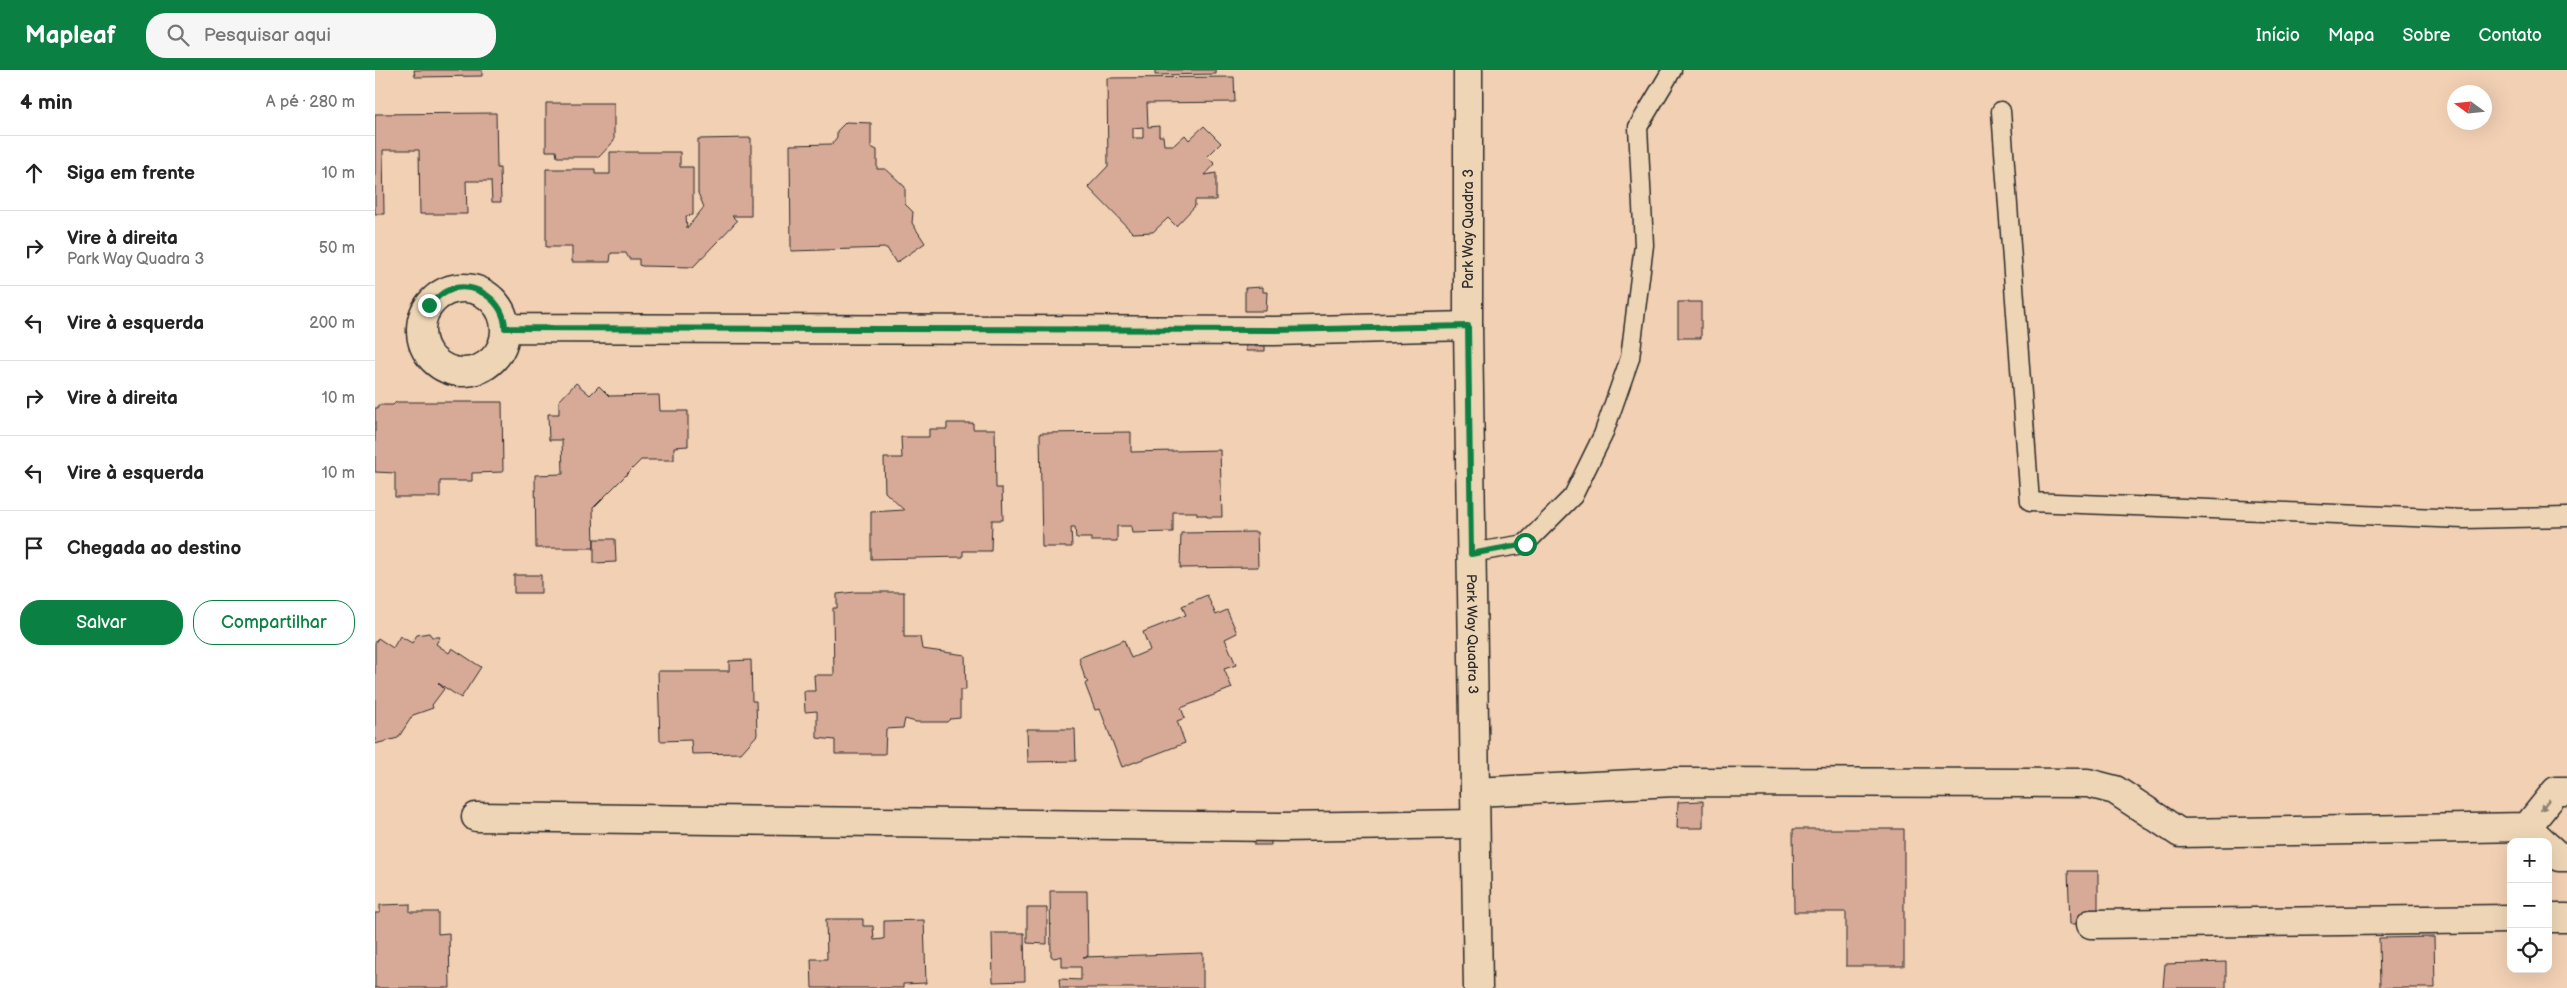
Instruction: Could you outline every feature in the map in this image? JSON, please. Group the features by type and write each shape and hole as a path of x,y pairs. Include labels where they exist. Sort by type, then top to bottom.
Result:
{"street":[{"name":"Park Way Quadra 3","path":"1468,70 1468,326 1478,988"},
{"path":"505,328 1275,330 1468,326"},
{"path":"1475,792 1674,782 2089,783 2115,790 2180,833 2535,834 2555,791 2567,791"},
{"path":"476,817 1280,828 1475,824"},
{"path":"2552,851 2559,857 2567,857"},
{"path":"2552,918 2567,918"},
{"path":"2091,924 2507,919"}],"lane":[{"path":"1471,554 1525,544 1573,496 1603,435 1630,358 1644,245 1638,127 1672,70"},
{"path":"2001,111 2030,502 2463,519 2567,517"}],"building":[{"path":"414,70 482,70 482,76 415,77"},
{"path":"1155,70 1216,70 1216,74 1155,75"},
{"path":"1234,77 1235,102 1147,103 1148,127 1159,126 1159,136 1163,136 1164,145 1174,145 1185,135 1189,140 1204,126 1221,143 1207,157 1215,164 1205,175 1216,173 1216,200 1195,200 1195,206 1176,226 1168,218 1153,232 1133,233 1088,187 1108,166 1107,78","holes":["1143,127 1143,138 1133,138 1133,128"]},
{"path":"546,103 614,103 614,141 599,157 557,157 556,151 546,151"},
{"path":"496,113 497,168 500,168 501,202 492,202 491,181 466,181 467,214 420,214 419,150 383,150 384,214 375,214 375,114"},
{"path":"846,122 871,123 871,147 877,150 877,169 886,169 905,187 905,204 913,212 912,223 925,243 896,263 887,248 791,251 790,145 832,144 837,137 837,131"},
{"path":"751,138 751,216 732,216 737,221 693,267 642,266 639,265 639,259 629,259 626,253 611,253 610,262 572,262 572,247 546,247 546,169 595,169 595,174 610,174 610,152 680,152 680,167 693,167 693,215 686,216 687,228 704,207 698,193 698,139"},
{"path":"1263,287 1263,292 1267,292 1266,311 1245,311 1245,288"},
{"path":"1678,302 1701,302 1701,338 1678,338"},
{"path":"1245,328 1265,328 1265,351 1246,351"},
{"path":"576,383 590,395 599,386 609,396 659,395 660,411 688,411 688,446 674,447 674,460 641,460 593,508 594,548 536,548 535,475 563,474 562,440 549,440 548,414 559,414 559,401"},
{"path":"396,402 502,402 503,472 472,473 472,481 440,481 440,497 395,497 395,473 375,472 375,408 378,408 378,405 393,405"},
{"path":"947,423 973,423 973,429 995,429 996,488 1002,488 1003,520 992,520 991,551 963,551 963,557 871,559 871,512 904,510 885,492 884,458 902,458 901,437 929,437 929,429 947,429"},
{"path":"1131,432 1131,452 1220,450 1222,517 1197,515 1197,512 1173,512 1173,532 1132,533 1131,526 1117,526 1117,541 1091,541 1091,538 1076,538 1075,527 1071,527 1072,547 1042,547 1040,433"},
{"path":"1257,532 1258,567 1180,568 1181,533"},
{"path":"594,539 615,539 616,562 594,563"},
{"path":"514,575 541,575 541,593 514,593"},
{"path":"904,592 904,637 920,637 922,649 965,655 966,690 960,690 960,718 950,719 947,722 916,722 905,719 903,728 886,729 885,754 835,754 835,740 817,738 817,711 805,712 804,691 815,691 814,675 834,675 833,608 837,608 837,594"},
{"path":"1207,595 1216,615 1227,610 1237,633 1225,639 1236,665 1224,669 1232,688 1181,708 1185,718 1177,721 1185,743 1122,767 1100,709 1095,710 1085,684 1088,682 1085,679 1079,658 1124,640 1131,658 1150,650 1143,632 1186,615 1182,606"},
{"path":"429,633 432,637 440,637 436,644 449,653 452,648 481,667 461,698 438,683 444,689 432,705 433,708 413,715 398,738 375,744 375,643 378,638 393,648 400,636 412,643 417,635"},
{"path":"751,660 752,701 756,701 757,735 741,753 692,754 691,740 660,741 658,671 729,671 729,661"},
{"path":"1027,729 1075,729 1076,761 1028,762"},
{"path":"1703,801 1703,828 1677,828 1678,802"},
{"path":"1254,821 1271,821 1271,845 1254,845"},
{"path":"1793,829 1904,829 1904,966 1846,966 1846,912 1794,912"},
{"path":"2068,871 2098,871 2098,924 2070,924"},
{"path":"1050,891 1087,891 1088,956 1083,957 1203,953 1203,988 1060,988 1059,979 1081,980 1081,967 1062,967 1062,956 1054,958 1051,956"},
{"path":"410,904 410,912 438,912 438,934 449,933 450,988 375,988 375,913 380,913 380,905"},
{"path":"1027,908 1047,908 1047,944 1027,943"},
{"path":"826,919 863,919 863,926 873,926 874,940 884,939 884,921 924,920 926,983 903,984 903,988 812,988 811,959 827,959"},
{"path":"992,933 1024,933 1025,981 993,982"},
{"path":"2434,937 2435,988 2380,988 2379,938"},
{"path":"2226,962 2226,988 2163,988 2165,964"}],"route":[{"path":"429,305 439,295 452,288 480,291 492,299 501,310 505,328 1275,330 1468,326 1471,554 1525,544"}]}
